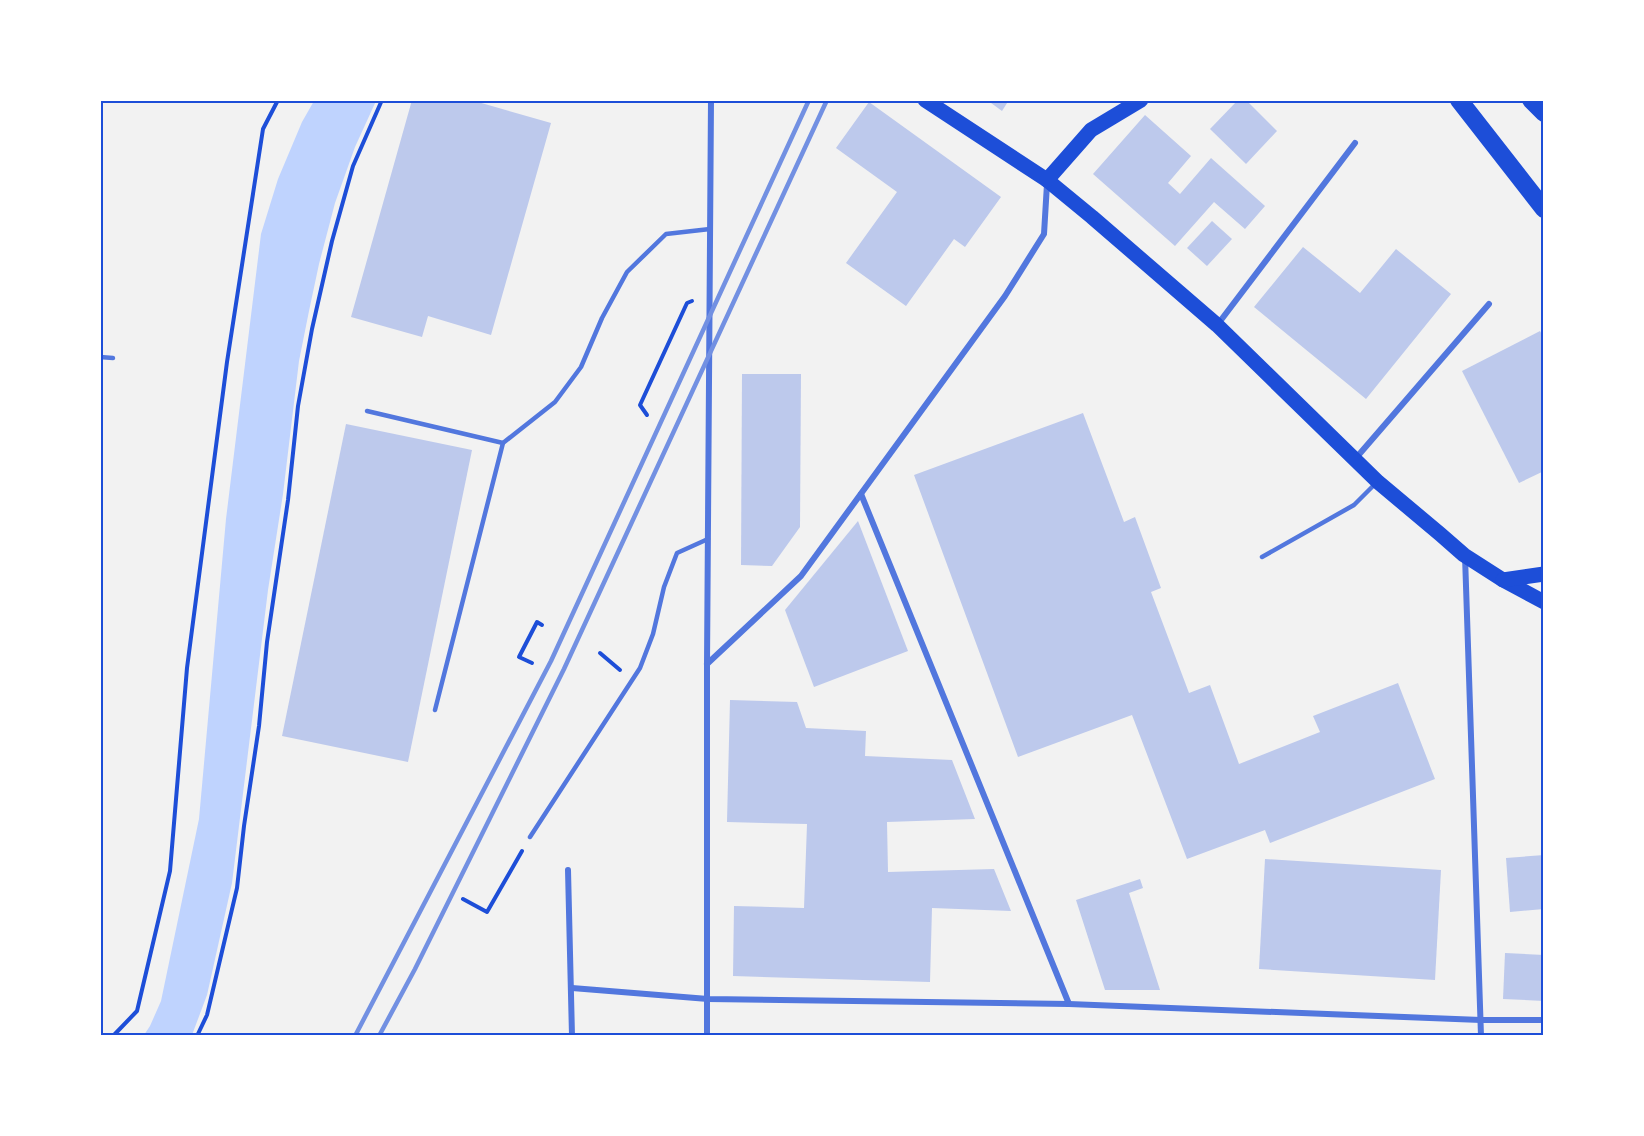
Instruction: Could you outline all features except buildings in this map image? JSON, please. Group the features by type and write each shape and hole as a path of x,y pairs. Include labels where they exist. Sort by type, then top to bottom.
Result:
{"highway":[{"path":"1459,100 1544,209"},
{"path":"1531,100 1544,113"}],"main road":[{"path":"925,100 1047,180 1217,325 1378,482 1464,555 1544,602"},
{"path":"1047,180 1091,130 1141,100"},
{"path":"1503,580 1544,574"}],"street":[{"path":"707,1035 711,100"},
{"path":"1217,325 1355,143"},
{"path":"707,664 801,576 1005,296 1044,234 1047,180"},
{"path":"1355,459 1489,304"},
{"path":"861,494 1069,1005"},
{"path":"1464,555 1481,1035"},
{"path":"568,870 573,1035"},
{"path":"572,988 708,999 1069,1005 1481,1020 1544,1020"}],"lane":[{"path":"435,710 503,443 555,402 581,367 627,272 666,234 710,229"},
{"path":"100,357 113,358"},
{"path":"367,411 503,443"},
{"path":"1262,557 1354,506 1378,482"},
{"path":"530,837 640,668 653,634 664,586 677,553 708,538"}],"path":[{"path":"114,1035 137,1011 170,871 187,668 227,362 263,129 278,100"},
{"path":"197,1035 207,1015 237,888 259,726 267,642 288,500 298,406 312,329 353,166 382,100"},
{"path":"647,415 640,405 687,303 709,294"},
{"path":"532,663 519,657 537,622 542,625"},
{"path":"600,653 632,680"},
{"path":"463,899 487,912 530,837"}],"water":[{"path":"314,101 376,101 355,147 335,203 319,264 299,361 232,883 207,995 192,1035 144,1035 161,1001 199,819 226,519 261,234 278,179 302,122"}],"railway":[{"path":"355,1036 551,661 809,100"},
{"path":"379,1036 415,969 564,669 827,100"}]}
